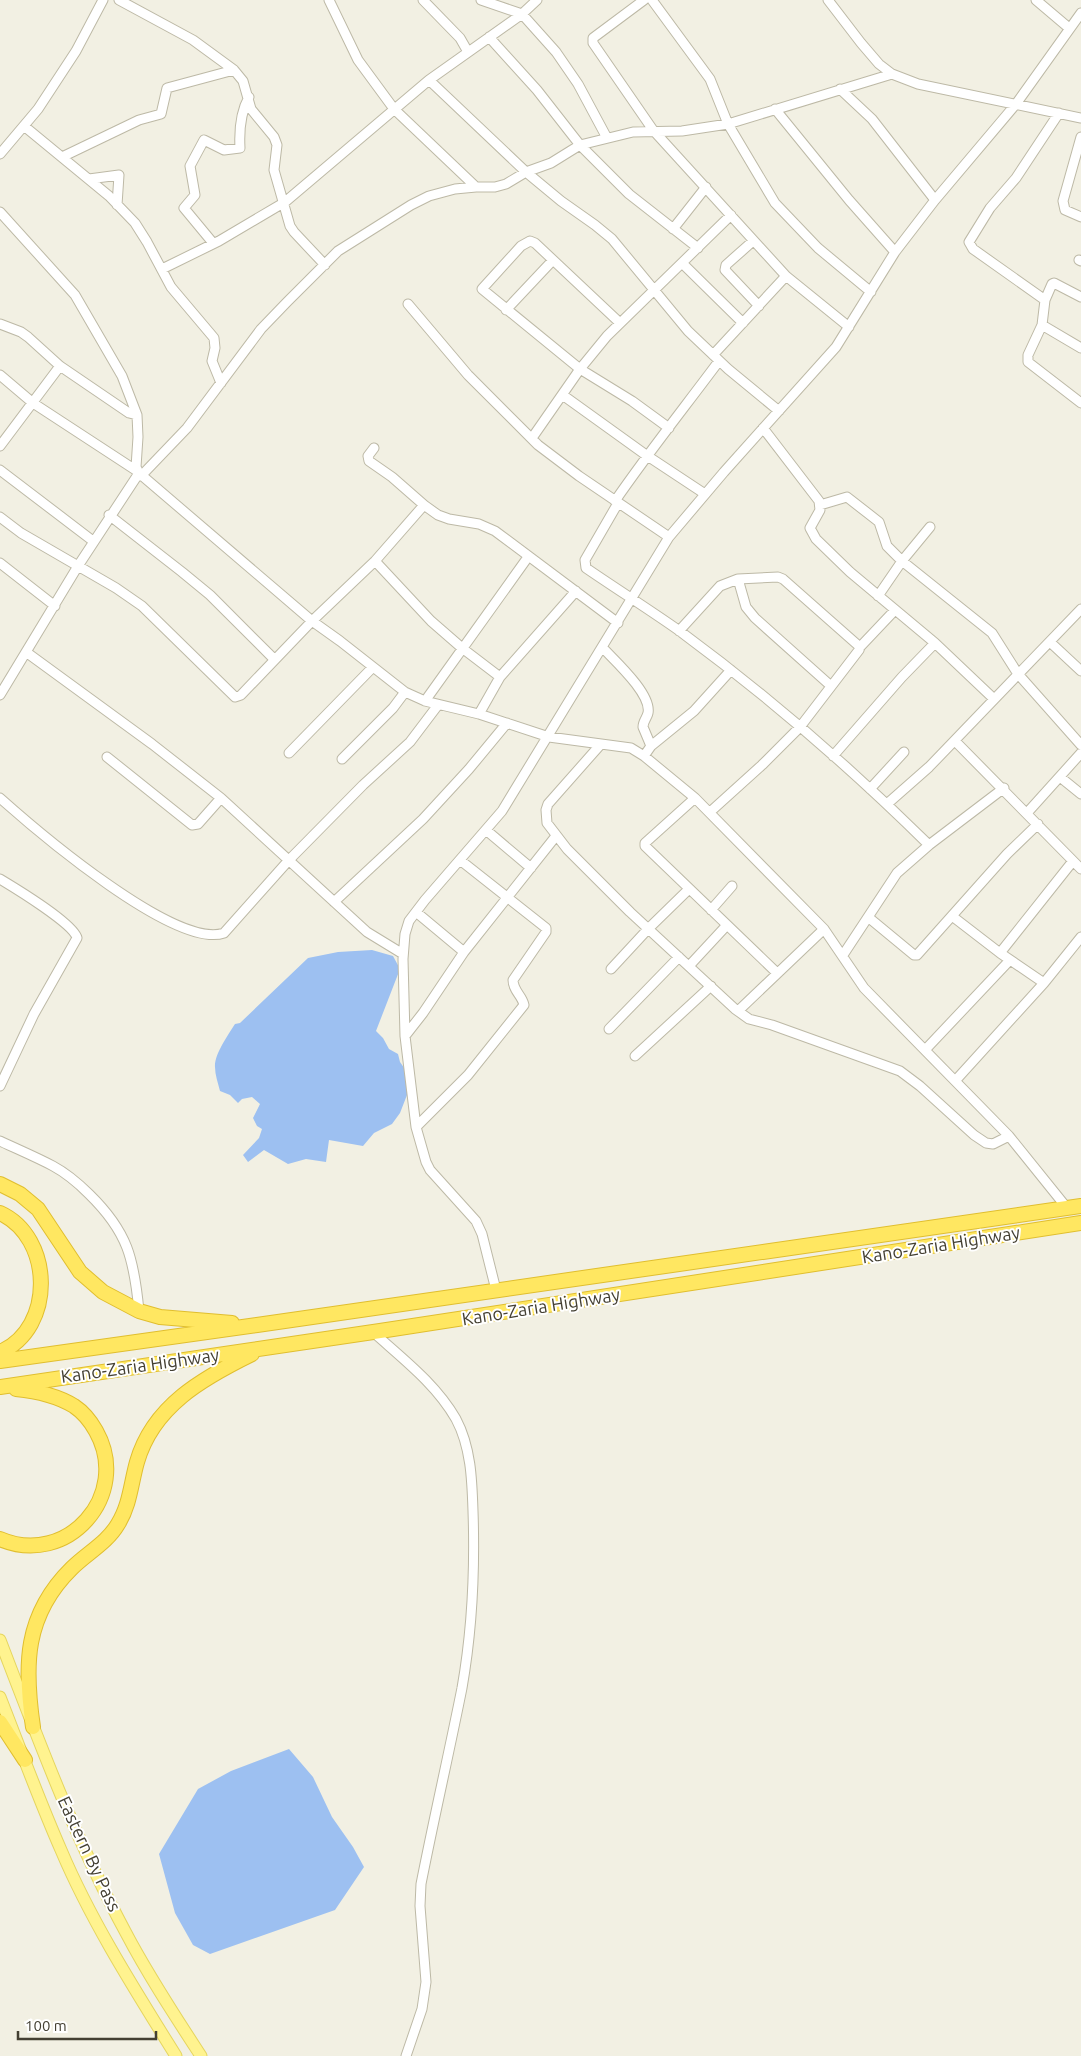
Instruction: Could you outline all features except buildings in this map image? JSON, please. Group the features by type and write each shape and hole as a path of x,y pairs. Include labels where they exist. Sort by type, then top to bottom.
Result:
{"highway":[{"path":"0,1184 20,1194 38,1209 84,1277 103,1292 140,1311 160,1317 257,1325"},
{"name":"Kano-Zaria Highway","path":"0,1361 1074,1206"},
{"path":"0,1213 7,1216 25,1231 36,1254 42,1279 39,1304 29,1326 22,1336 6,1350 0,1352"},
{"name":"Kano-Zaria Highway","path":"0,1386 373,1332 1081,1223"},
{"path":"33,1727 28,1688 32,1635 43,1608 66,1575 107,1539 118,1524 130,1495 137,1462 144,1443 157,1420 172,1404 217,1371 265,1348"},
{"path":"0,1386 40,1392 75,1407 92,1424 98,1435 103,1447 106,1469 103,1492 91,1516 69,1536 48,1544 31,1546 12,1544 0,1539"},
{"path":"0,1722 25,1760"}],"main road":[{"name":"Eastern By Pass","path":"0,1640 33,1727 82,1844 125,1932 156,1987 201,2056"},
{"name":"Eastern By Pass","path":"0,1697 61,1851 91,1910 176,2056"}],"street":[{"path":"0,154 38,109 76,51 103,0"},
{"path":"119,0 178,31 234,70 243,81 254,115 274,137 277,145 274,170 276,182 285,202 290,226 325,265"},
{"path":"329,0 358,60 394,109 476,187"},
{"path":"423,0 460,38 468,52"},
{"path":"481,0 522,14 556,52 578,84 607,138"},
{"path":"644,0 592,40 653,130 786,276 849,327"},
{"path":"652,0 710,79 728,124 775,203 818,248 871,292"},
{"path":"828,0 861,44 879,64 892,74 918,84 1081,118"},
{"path":"1036,0 1069,28"},
{"path":"162,269 213,243 285,202 428,80 522,14 531,2"},
{"path":"496,1290 482,1234 476,1221 430,1170 416,1127 405,1036 403,954 405,934 410,921 502,811 669,538 705,494 836,347 895,252 935,200 1016,104 1081,12"},
{"path":"489,37 537,90 580,145 629,194 698,248"},
{"path":"62,157 139,120 161,114 167,88 234,70"},
{"path":"0,695 93,541 139,473 187,428 261,329 343,248 411,205 430,196 476,187 495,187 506,184 526,172 551,163 580,145 634,132 653,130 682,131 728,124 840,88 892,74"},
{"path":"428,80 526,172 561,202 595,224 612,239 688,331 716,358 779,411"},
{"path":"840,88 872,119 935,200"},
{"path":"213,243 184,208 195,195 190,166 204,140 224,150 240,148 239,129 244,105 249,97"},
{"path":"775,108 849,200 895,252"},
{"path":"1045,300 973,250 969,242 990,208 1016,178 1059,113"},
{"path":"24,126 89,179 134,223 176,294 214,338 215,348 212,360 221,383"},
{"path":"1081,137 1063,201 1065,210 1081,217"},
{"path":"89,179 119,175 117,205"},
{"path":"673,229 706,187"},
{"path":"0,212 75,295 122,376 137,415 139,473"},
{"path":"532,438 564,396 580,369 607,336 731,215"},
{"path":"620,323 535,243 530,241 521,246 483,286 483,292 580,369 632,401 669,428"},
{"path":"753,241 726,265 725,270 758,306"},
{"path":"506,310 553,260"},
{"path":"682,263 743,323"},
{"path":"786,276 743,323 716,358 669,428 646,455 584,560 584,564 586,568 679,631 731,670 833,756 887,804 929,846"},
{"path":"1081,298 1054,283 1050,286 1045,300 1042,325 1028,355 1028,362 1081,403"},
{"path":"408,304 468,375 550,455 669,538"},
{"path":"0,324 28,336 60,366 129,413 137,415"},
{"path":"1042,325 1081,348"},
{"path":"0,446 60,366"},
{"path":"0,375 33,403 139,473 312,621 405,692 425,701 479,714 549,737 619,745 631,748 644,756 710,812 824,929 864,988 1009,1136 1074,1206"},
{"path":"564,396 646,455 705,494"},
{"path":"763,428 820,505 820,510 810,528 816,539 878,596 935,643 994,698"},
{"path":"374,448 368,456 369,461 392,477 424,506 449,519 488,527 618,623"},
{"path":"0,470 93,541"},
{"path":"820,505 845,496 879,522 887,546 902,561 992,633 1018,674 1081,745"},
{"path":"0,517 21,533 116,588 142,606 235,697 241,695 274,659 374,561 424,506"},
{"path":"109,516 210,595 274,659"},
{"path":"878,596 902,561 930,527"},
{"path":"425,701 528,557"},
{"path":"374,561 419,610 462,648 500,677"},
{"path":"0,563 55,606"},
{"path":"679,631 720,586 738,579 778,576 860,647"},
{"path":"738,579 746,607 755,618 831,686"},
{"path":"479,714 500,677 576,591"},
{"path":"887,804 913,782 955,741 994,698 1051,643 1081,609"},
{"path":"710,812 762,765 800,727 860,647 895,610"},
{"path":"833,756 902,677 935,643"},
{"path":"1051,643 1081,672"},
{"path":"602,647 642,692 647,703 648,713 643,728 651,746"},
{"path":"26,652 152,744 221,798 367,932 403,954"},
{"path":"289,753 373,667"},
{"path":"644,756 651,746 694,711 731,670"},
{"path":"342,759 393,708 405,692"},
{"path":"0,798 71,856 144,909 201,934 210,936 224,933 289,860 363,785 410,742 438,705"},
{"path":"334,902 423,819 469,769 507,723"},
{"path":"955,741 1004,788 1081,869"},
{"path":"600,744 548,804 546,810 547,823 556,836 609,892 738,1011 749,1018 900,1071 920,1086 974,1135 986,1143 993,1144 1009,1136"},
{"path":"870,789 904,752"},
{"path":"1027,813 1081,753"},
{"path":"107,757 192,825 198,824 221,798"},
{"path":"1060,777 1081,794"},
{"path":"843,955 897,873 1004,788"},
{"path":"695,798 645,846 777,973"},
{"path":"868,917 914,955 920,953 1007,854 1038,824"},
{"path":"486,830 532,868"},
{"path":"405,1036 423,1013 464,952 556,836"},
{"path":"416,1127 468,1075 524,1005 522,998 514,990 513,980 547,930 460,860"},
{"path":"1000,953 1073,861"},
{"path":"0,879 64,922 77,936 34,1014 0,1086"},
{"path":"711,910 732,886"},
{"path":"611,969 689,889"},
{"path":"416,912 464,952"},
{"path":"952,916 1000,953 1044,983"},
{"path":"689,966 727,925"},
{"path":"738,1011 824,929"},
{"path":"955,1081 1044,983 1081,937"},
{"path":"609,1029 679,957"},
{"path":"925,1050 1010,960"},
{"path":"635,1056 711,986"},
{"path":"0,1141 54,1166 77,1182 108,1212 126,1244 134,1271 140,1311"},
{"path":"373,1332 428,1381 443,1398 457,1421 472,1470 475,1561 468,1638 462,1686 421,1884 420,1906 426,1982 422,2009 406,2056"}],"water":[{"path":"372,950 393,956 400,969 376,1031 383,1038 389,1049 398,1054 400,1062 407,1072 407,1095 400,1113 392,1124 374,1133 363,1146 329,1140 326,1162 306,1159 288,1164 264,1150 248,1162 243,1155 259,1138 262,1129 257,1126 253,1118 260,1104 252,1097 242,1099 238,1103 230,1095 220,1091 215,1062 225,1039 235,1024 240,1023 308,958 338,952"},
{"path":"289,1749 313,1777 332,1817 353,1847 364,1867 335,1910 210,1954 193,1945 175,1913 159,1854 198,1789 231,1771"}]}
